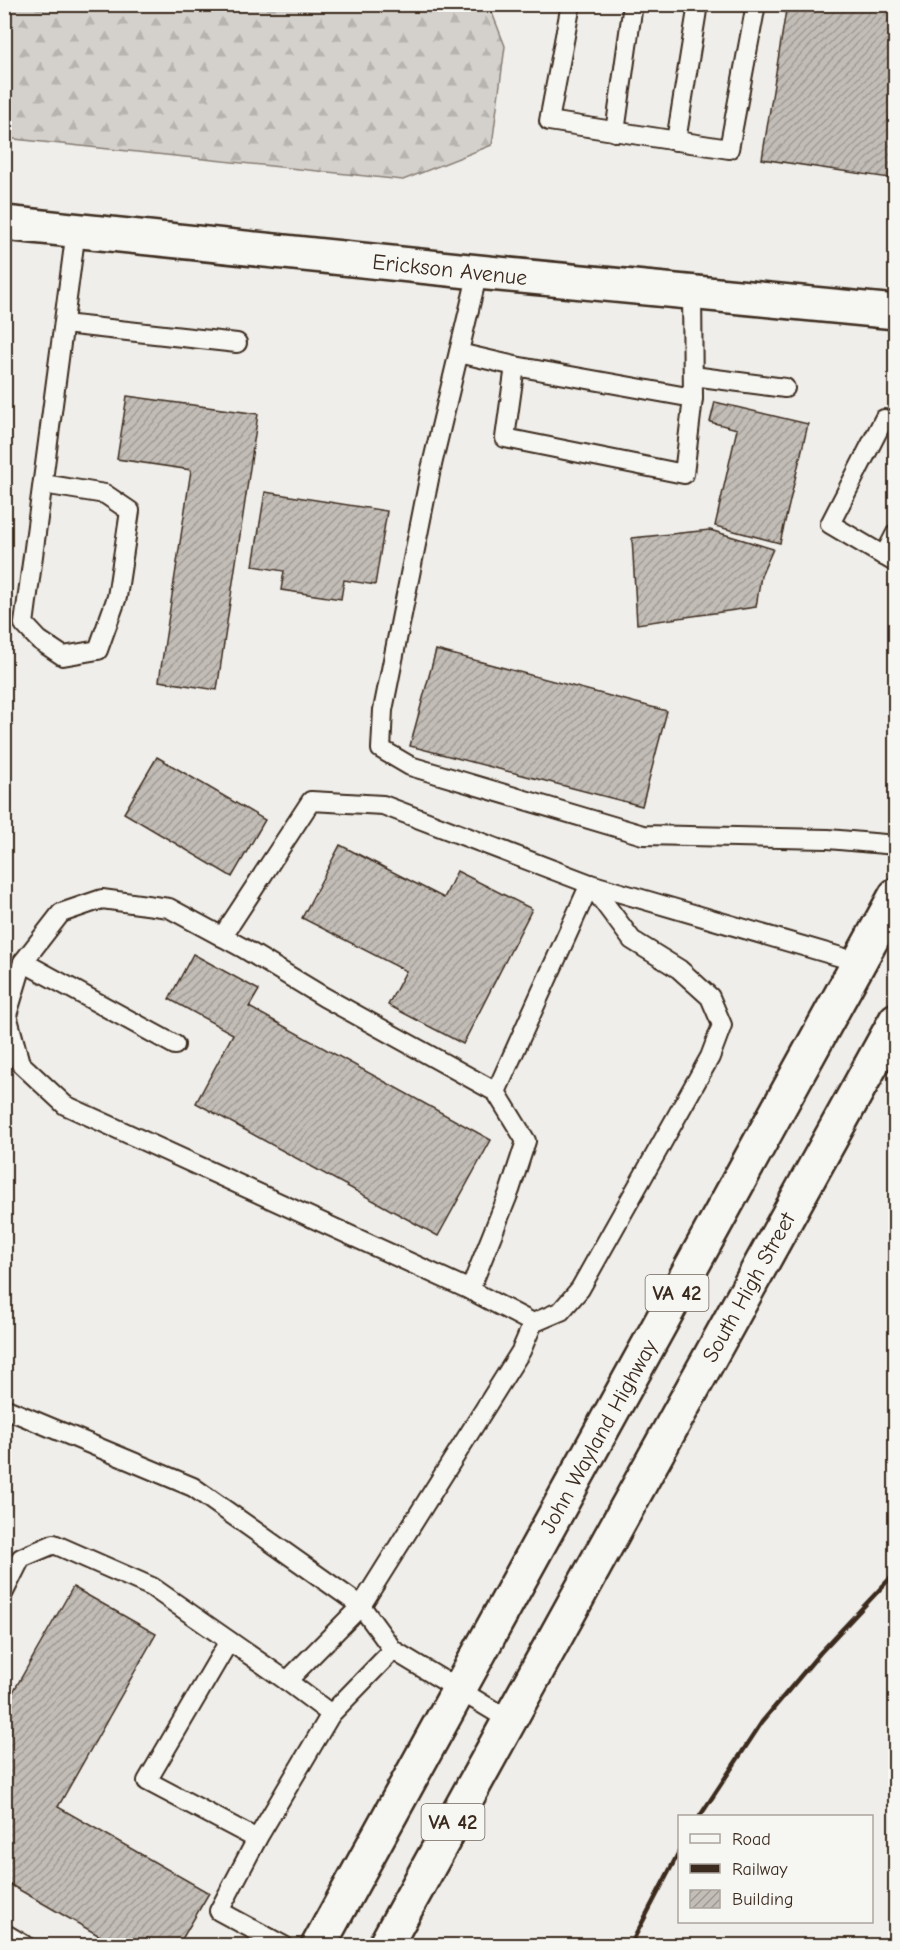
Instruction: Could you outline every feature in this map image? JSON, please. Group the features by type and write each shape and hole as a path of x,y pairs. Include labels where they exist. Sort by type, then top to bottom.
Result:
{"main road":[{"name":"Erickson Avenue","path":"4,223 896,312"},
{"name":"John Wayland Highway","path":"318,1946 896,895"},
{"name":"South High Street","path":"509,1720 896,1020"},
{"name":"VA 42","path":"385,1946 509,1720"}],"lane":[{"path":"571,4 549,121 729,149 756,4"},
{"path":"615,132 633,4"},
{"path":"676,141 698,4"},
{"path":"42,484 105,494 130,511 117,597 98,650 63,656 39,640 24,624 42,484 76,230"},
{"path":"478,272 431,469 383,710 381,749 410,766 644,835 828,839 896,845"},
{"path":"515,366 505,438 684,474 693,398 692,293"},
{"path":"64,324 237,343"},
{"path":"459,353 515,366 693,398"},
{"path":"693,376 785,388"},
{"path":"896,425 884,419 830,524 890,559 896,533"},
{"path":"222,937 311,801 383,806 590,884 858,962"},
{"path":"496,1092 590,884"},
{"path":"287,1681 361,1606 520,1351 533,1323 561,1311 580,1289 710,1057 722,1025 710,997 679,969 632,940 590,884"},
{"path":"470,1290 510,1190 525,1141 496,1092 169,908 102,899 61,913 23,962 7,1015 20,1063 65,1105 470,1290 533,1323"},
{"path":"23,962 175,1045"},
{"path":"4,1408 193,1487 361,1606 393,1650 509,1720"},
{"path":"4,1592 21,1558 54,1544 152,1587 331,1714"},
{"path":"229,1641 147,1781 257,1839"},
{"path":"284,1946 219,1911 257,1839 331,1714 393,1650"},
{"path":"4,1933 26,1946"}],"green space":[{"path":"5,4 489,5 505,46 492,145 403,180 5,138"}],"building":[{"path":"787,4 896,4 896,79 889,121 896,122 896,179 762,159"},
{"path":"127,396 258,414 217,690 159,681 191,470 117,459"},
{"path":"715,402 808,424 780,543 715,526 737,429 710,422"},
{"path":"265,492 387,511 375,585 344,580 341,599 281,590 284,571 253,566"},
{"path":"710,530 773,549 761,576 756,607 637,624 632,538"},
{"path":"436,650 667,711 642,806 410,746"},
{"path":"157,757 265,820 232,877 124,813"},
{"path":"340,845 444,898 457,871 532,909 463,1044 388,1005 406,971 302,918"},
{"path":"193,954 259,990 249,1007 491,1140 438,1236 196,1103 233,1034 169,999"},
{"path":"73,1587 156,1634 58,1807 209,1893 178,1946 117,1946 4,1881 4,1708"}],"railway":[{"path":"701,1815 762,1722 820,1653 896,1572"},
{"path":"630,1946 678,1854"}]}
